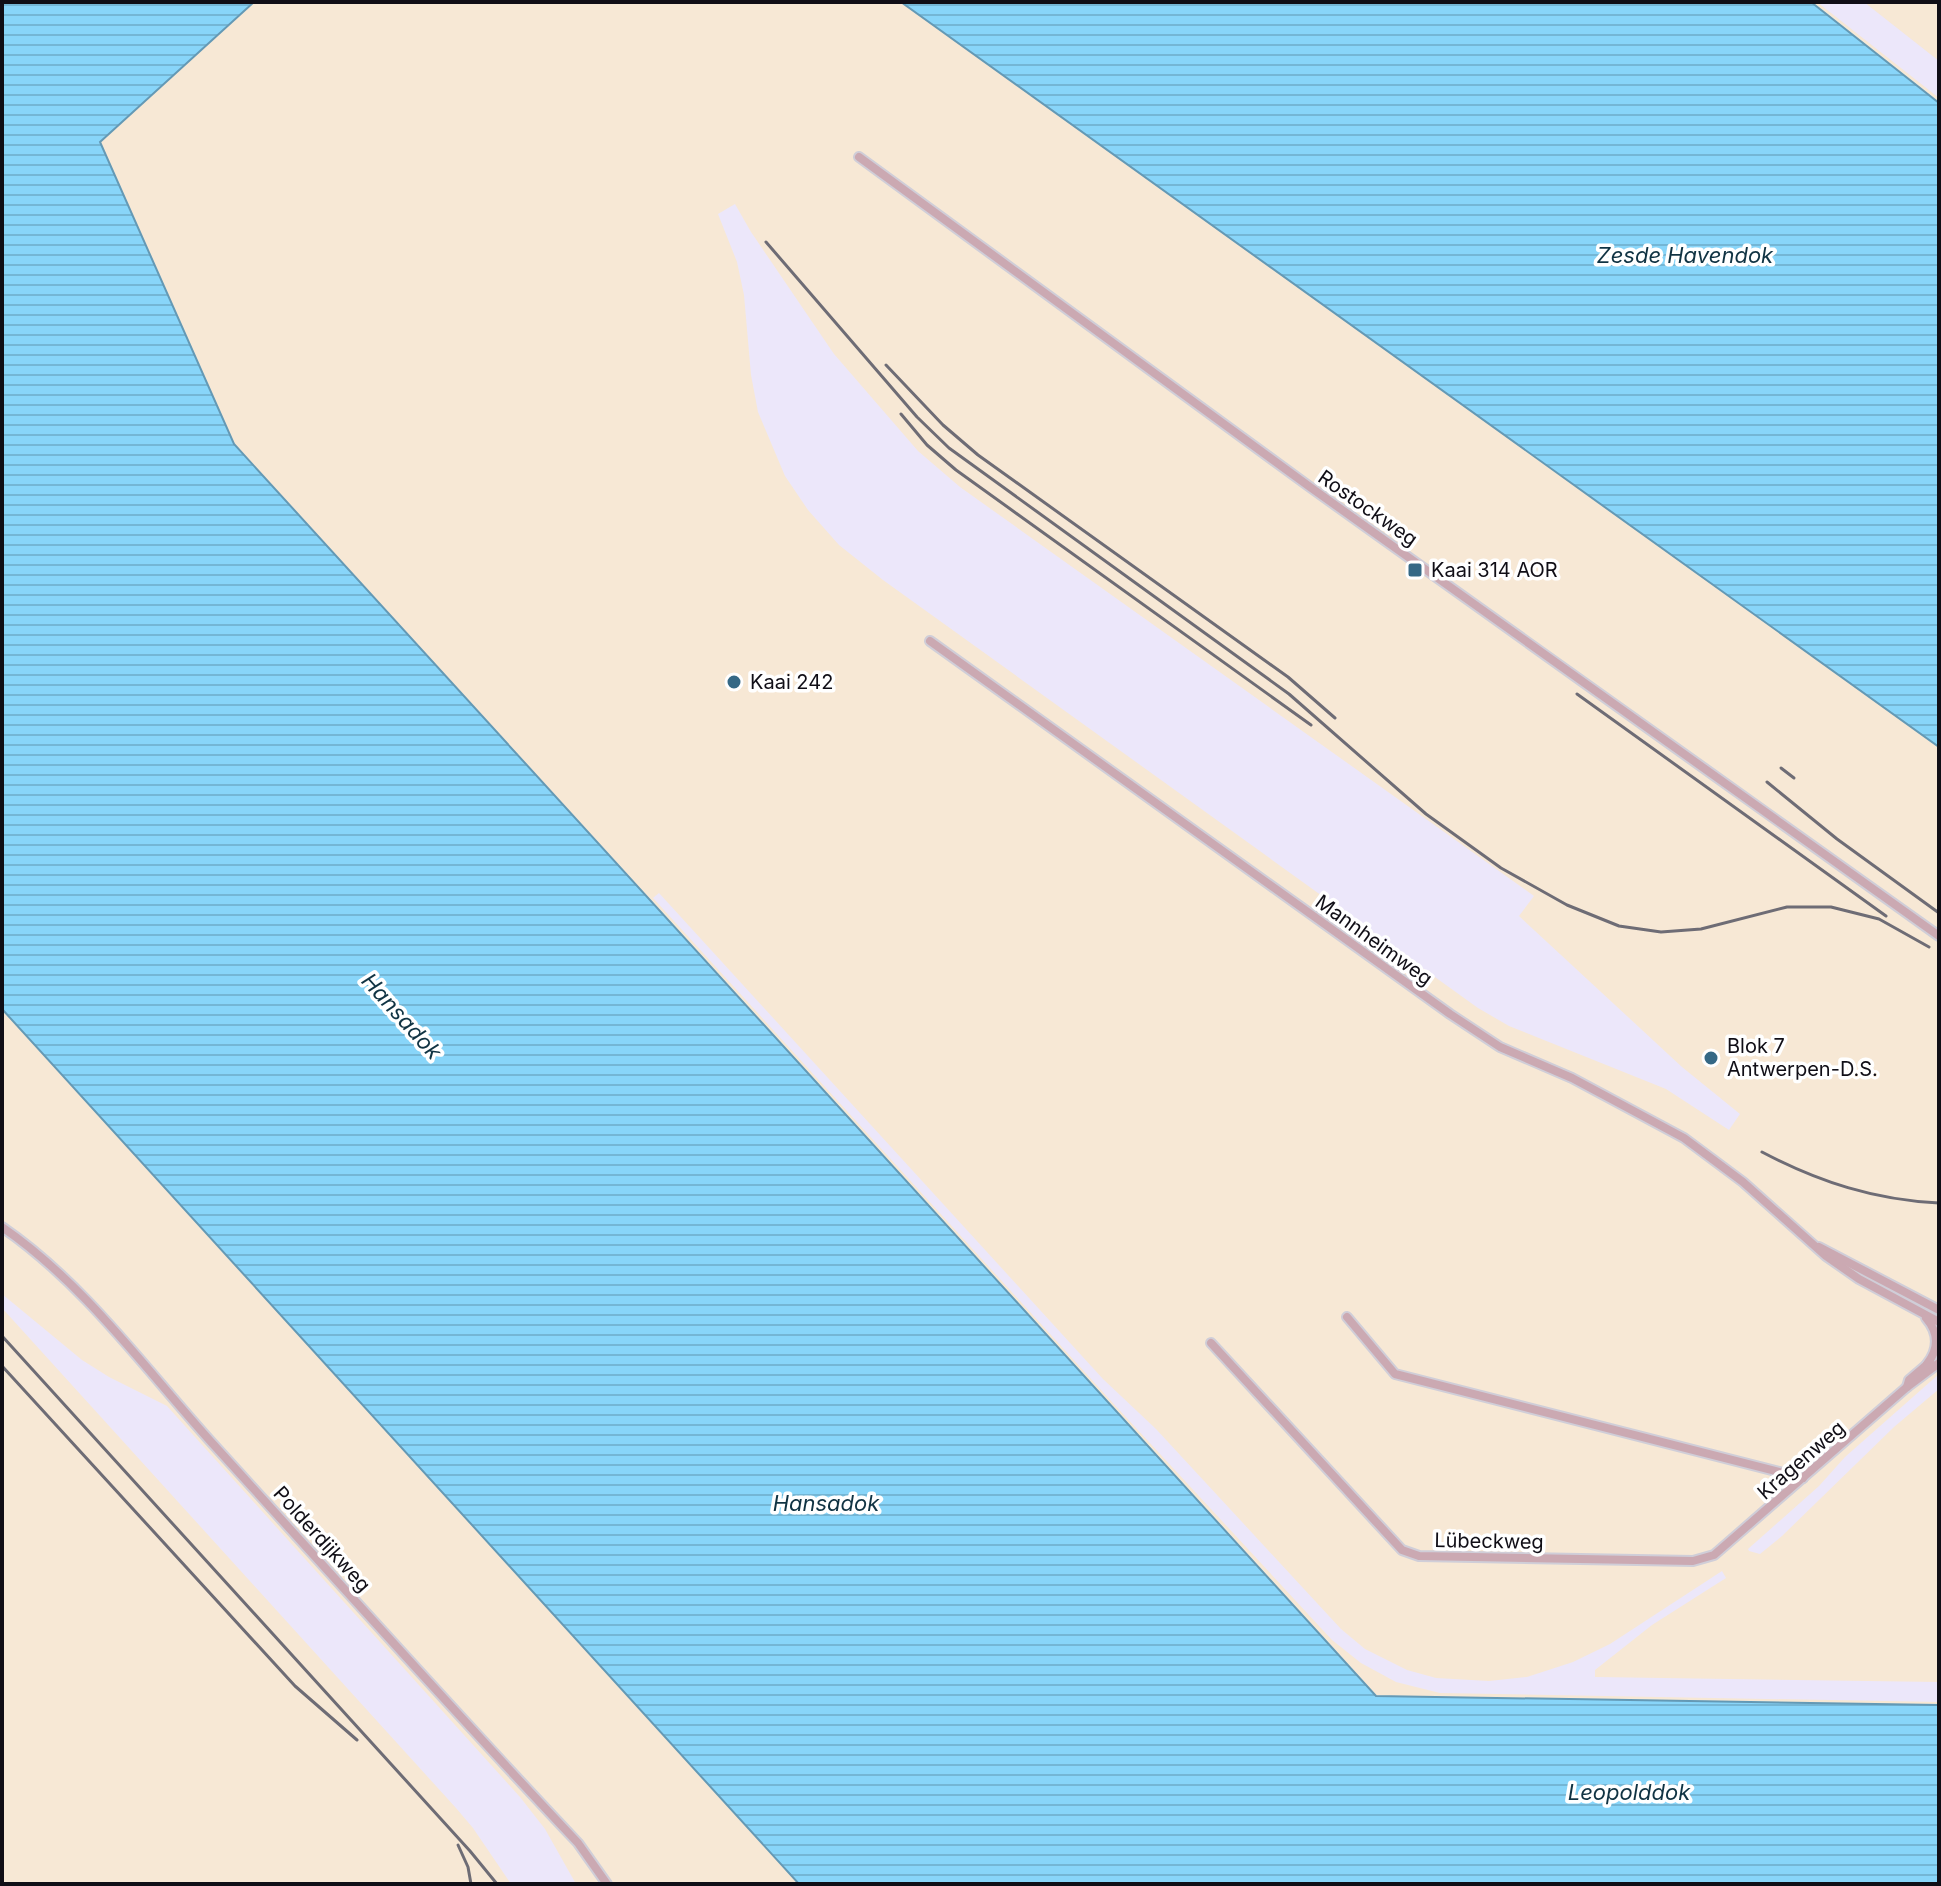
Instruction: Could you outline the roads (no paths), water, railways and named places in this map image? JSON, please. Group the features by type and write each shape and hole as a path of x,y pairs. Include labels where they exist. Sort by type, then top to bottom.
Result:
{"street":[{"name":"Rostockweg","path":"859,157 1310,487 1939,936"},
{"name":"Mannheimweg","path":"930,641 1485,1038 1607,1096 1684,1138 1713,1158 1811,1243 1859,1279 1919,1313"},
{"name":"Polderdijkweg","path":"2,1227 66,1278 578,1843 607,1884"},
{"name":"Mannheimweg","path":"1811,1243 1937,1310"},
{"path":"1919,1313 1939,1322"},
{"path":"1919,1313 1929,1321 1935,1333 1935,1364"},
{"path":"1347,1317 1395,1374 1803,1478"},
{"name":"Lübeckweg","path":"1211,1343 1402,1550 1419,1556 1678,1561 1693,1561 1714,1555"},
{"name":"Kragenweg","path":"1714,1555 1935,1364 1939,1353"}],"water":[{"name":"Hansadok","path":"2,2 254,2 100,142 234,444 1376,1696 1939,1705 1939,1884 799,1884 2,1009"},
{"name":"Zesde Havendok","path":"901,2 1811,2 1939,103 1939,747"}],"railway":[{"path":"766,242 917,417 949,448 1289,694 1426,814 1501,868 1567,905 1619,926 1661,932 1701,929 1787,907 1831,907 1879,919 1929,947"},
{"path":"886,365 943,425 978,455 1288,677 1335,718"},
{"path":"901,414 927,445 956,470 1311,725"},
{"path":"1577,694 1886,916"},
{"path":"1781,768 1794,778"},
{"path":"1767,782 1837,839 1939,913"},
{"path":"1762,1152 1848,1188 1892,1198 1939,1203"},
{"path":"2,1336 497,1884"},
{"path":"2,1366 295,1686 357,1740"},
{"path":"458,1845 468,1867 471,1884"}],"place":[{"name":"Kaai 314 AOR","path":"1415,570"},
{"name":"Kaai 242","path":"734,682"},
{"name":"Blok 7 Antwerpen-D.S.","path":"1711,1058"}],"water label":[{"name":"Leopolddok","path":"1629,1792"}]}
